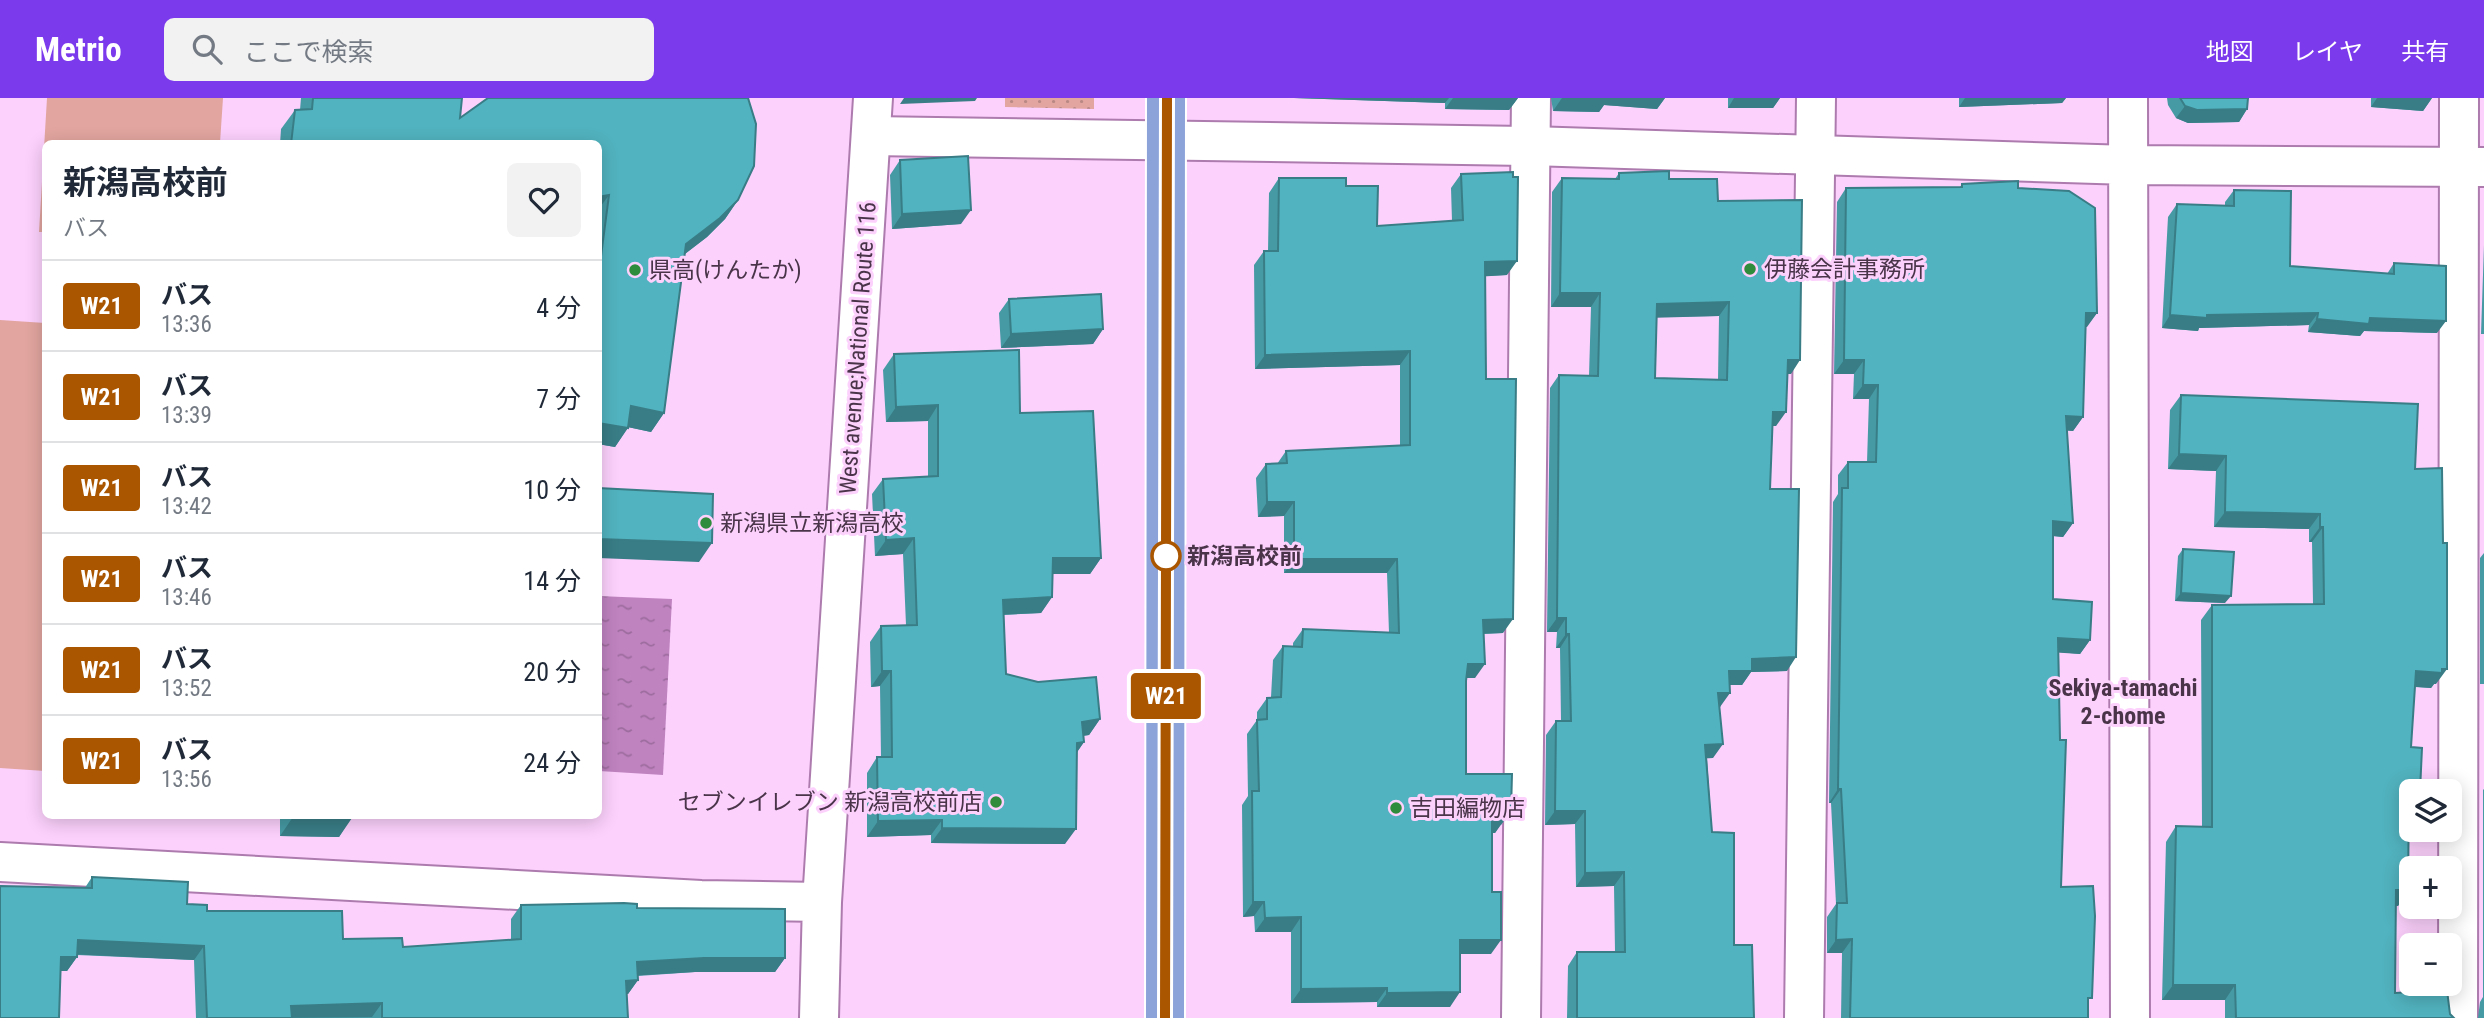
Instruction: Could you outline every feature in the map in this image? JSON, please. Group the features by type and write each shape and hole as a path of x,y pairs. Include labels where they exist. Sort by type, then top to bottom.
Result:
{"highway":[{"path":"1165,1018 1167,98"}],"street":[{"name":"West avenue;National Route 116","path":"819,1018 822,902 873,98"},
{"path":"1521,1018 1531,98"},
{"path":"1804,1018 1816,98"},
{"path":"2128,98 2130,1018"},
{"path":"2458,1018 2471,167 2459,98"},
{"path":"872,136 1531,146 2129,165 2471,167"},
{"path":"0,862 701,900 822,902"}],"shaded area":[{"path":"47,98 223,98 220,140 44,140"},
{"path":"1005,98 1094,98 1094,109 1005,107"},
{"path":"42,182 42,232 39,232"},
{"path":"0,320 42,323 42,771 0,768"}],"water":[{"path":"602,596 672,599 663,775 602,771"}],"building":[{"name":"県高(けんたか)","path":"313,98 462,98 460,118 488,98 748,98 756,124 754,166 738,200 720,218 686,244 664,413 631,406 628,428 602,424 602,248 609,195 602,196 602,140 291,140 295,110 312,109"},
{"path":"2180,98 2248,98 2247,109 2197,110 2185,106"},
{"path":"968,156 971,210 902,214 900,160"},
{"path":"1669,171 1669,179 1717,179 1718,201 1802,200 1800,360 1788,360 1786,412 1773,412 1770,489 1799,489 1796,657 1752,659 1752,671 1729,671 1730,693 1718,693 1723,744 1705,745 1712,832 1734,833 1734,945 1752,945 1754,1018 1577,1018 1577,952 1625,952 1624,872 1585,873 1585,811 1555,811 1556,721 1571,721 1569,634 1566,634 1566,618 1557,618 1559,375 1598,376 1600,293 1560,293 1562,178 1619,179 1619,173","holes":["1729,302 1727,380 1655,378 1657,304"]},
{"path":"1513,172 1513,177 1518,177 1517,261 1485,262 1486,379 1516,379 1513,619 1483,620 1485,664 1468,664 1466,681 1466,774 1512,774 1511,811 1504,811 1505,818 1492,819 1492,892 1501,892 1501,940 1460,940 1460,992 1387,993 1387,988 1301,989 1301,917 1265,918 1264,902 1253,902 1252,791 1259,791 1257,720 1267,719 1267,698 1281,697 1283,646 1302,647 1303,629 1399,633 1397,559 1294,559 1294,502 1267,502 1266,464 1287,463 1286,451 1410,445 1410,351 1265,355 1264,251 1278,251 1279,178 1346,178 1346,186 1378,186 1377,226 1463,220 1461,174"},
{"path":"2018,181 2018,188 2069,191 2095,208 2097,313 2086,313 2083,417 2066,416 2073,523 2053,521 2053,599 2092,602 2090,640 2058,638 2060,740 2066,740 2061,887 2093,886 2095,916 2092,998 2088,998 2088,1018 1850,1018 1852,939 1836,940 1837,903 1847,903 1841,789 1838,789 1842,488 1848,488 1848,462 1876,462 1878,385 1863,385 1864,360 1844,360 1846,188 1962,187 1962,184"},
{"path":"2234,190 2291,191 2290,266 2394,274 2394,263 2446,266 2446,321 2370,318 2369,324 2317,319 2318,313 2207,315 2207,318 2170,315 2177,204 2234,206"},
{"path":"1101,294 1103,329 1011,334 1009,299"},
{"path":"1019,350 1020,413 1093,411 1101,558 1053,558 1052,597 1003,600 1006,674 1038,682 1096,677 1100,719 1082,722 1084,742 1077,743 1076,829 942,828 942,820 878,821 877,757 892,757 891,671 882,671 881,626 917,625 914,538 886,540 883,479 938,476 938,405 896,407 894,354"},
{"path":"2181,395 2418,404 2415,469 2442,468 2443,543 2447,543 2447,669 2442,669 2442,673 2416,671 2411,747 2422,748 2421,779 2399,779 2399,842 2408,842 2408,856 2399,856 2395,993 2399,993 2399,996 2448,996 2450,1014 2454,1018 2236,1018 2235,985 2173,985 2176,826 2212,827 2212,605 2324,604 2323,527 2320,527 2320,514 2225,512 2226,456 2179,454"},
{"path":"602,488 713,494 712,543 602,539"},
{"path":"2183,549 2234,552 2231,596 2181,593"},
{"path":"92,877 188,882 187,904 207,905 207,911 342,911 343,939 402,938 403,947 521,939 521,905 624,903 637,904 637,908 785,909 785,958 704,958 637,962 638,980 626,981 628,1018 382,1018 382,1003 291,1006 292,1018 207,1018 204,946 78,940 77,957 61,957 59,1018 0,1018 0,886 92,888"}],"bus line":[{"name":"W21","path":"1165,1018 1167,98"}],"place":[{"name":"伊藤会計事務所","path":"1750,269"},
{"name":"県高(けんたか)","path":"635,270"},
{"name":"新潟県立新潟高校","path":"706,523"},
{"name":"新潟高校前","path":"1166,556"},
{"name":"セブンイレブン 新潟高校前店","path":"996,802"},
{"name":"吉田編物店","path":"1396,808"}],"district":[{"name":"Sekiya-tamachi 2-chome","path":"2123,702"}]}
